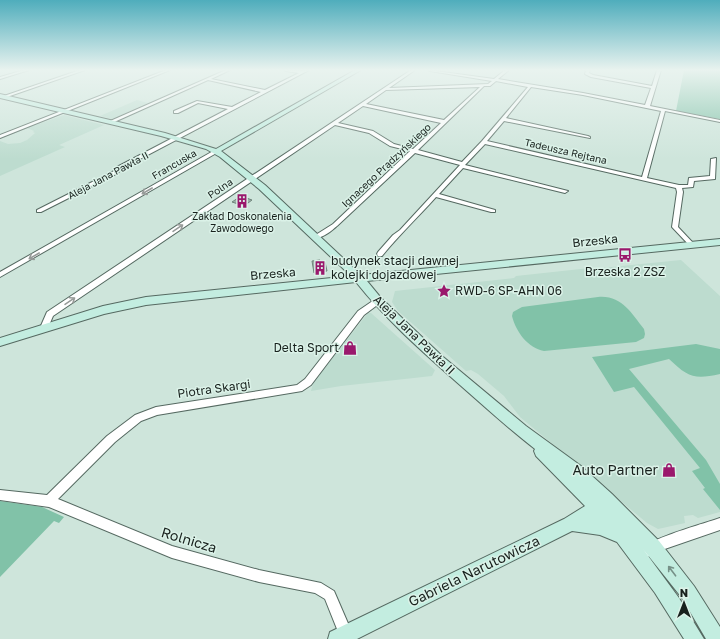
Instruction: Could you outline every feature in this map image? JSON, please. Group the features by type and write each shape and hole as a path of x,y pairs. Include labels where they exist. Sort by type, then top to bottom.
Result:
{"street":[{"name":"Aleja Jana Pawła II","path":"19,100 177,138 217,151 252,178 359,278 377,302 438,359 521,430 552,464 602,503 653,547 688,592 717,639"},
{"path":"0,137 93,100"},
{"path":"110,122 160,100"},
{"path":"177,138 252,100"},
{"name":"Francuska","path":"0,275 306,100"},
{"name":"Polna","path":"44,328 50,314 368,100"},
{"name":"Ignacego Prądzyńskiego","path":"316,237 335,225 468,100"},
{"path":"380,254 395,236 402,231 484,142 518,100"},
{"path":"609,100 720,121"},
{"path":"647,107 649,100"},
{"path":"176,112 197,102 233,110"},
{"path":"362,104 445,122"},
{"path":"644,178 663,110"},
{"path":"502,119 588,137"},
{"path":"334,123 371,132 392,145 462,165 565,191"},
{"name":"Aleja Jana Pawła II","path":"39,211 177,138"},
{"name":"Tadeusza Rejtana","path":"484,142 679,187"},
{"path":"692,245 675,227 680,192 679,187 691,186 691,179 713,178 714,159"},
{"path":"435,195 493,211"},
{"name":"Brzeska","path":"0,342 103,310 146,301 210,293 720,242"},
{"name":"Piotra Skargi","path":"49,501 111,439 138,418 156,411 299,388 308,382 361,313 377,302"},
{"name":"Rolnicza","path":"0,495 49,501 172,552 258,576 317,587 330,595 342,637"},
{"name":"Aleja Jana Pawła II","path":"602,503 623,537 669,596 695,639"},
{"name":"Gabriela Narutowicza","path":"342,637 570,523 602,503"},
{"path":"570,523 592,525 607,529 623,537"},
{"path":"639,556 653,547 720,524"}],"shaded area":[{"path":"137,100 148,103 112,119 100,116"},
{"path":"64,115 104,125 59,145 65,147 0,176 0,141 8,144 20,143 27,140 35,133 27,128"},
{"path":"681,260 720,296 720,512 698,518 693,515 684,516 685,523 658,529 647,523 520,417 504,396 478,374 471,370 466,371 398,311 392,302 395,291 514,278 516,276"},
{"path":"368,313 371,313 435,370 432,376 341,386 311,391 313,383"}],"green space":[{"path":"678,100 720,100 720,119 676,111"},
{"path":"598,297 613,299 625,306 644,329 644,338 636,342 544,351 533,347 528,343 516,328 512,316 513,312 522,307"},
{"path":"696,344 720,349 720,374 704,377 692,376 681,370 669,359 629,369 706,460 720,484 720,510 703,489 705,488 692,471 700,468 634,387 614,392 592,357"},
{"path":"0,501 42,507 64,517 59,523 54,521 0,577"}],"building":[{"name":"Zakład Doskonalenia Zawodowego","path":"241,196 252,200 244,206 232,202"},
{"name":"budynek stacji dawnej kolejki dojazdowej","path":"320,260 321,263 325,262 327,271 314,273 312,261"}],"place":[{"name":"Zakład Doskonalenia Zawodowego","path":"242,201"},
{"name":"Brzeska 2 ZSZ","path":"625,255"},
{"name":"budynek stacji dawnej kolejki dojazdowej","path":"320,268"},
{"name":"RWD-6 SP-AHN 06","path":"444,291"},
{"name":"Delta Sport","path":"350,348"},
{"name":"Auto Partner","path":"669,470"}]}
